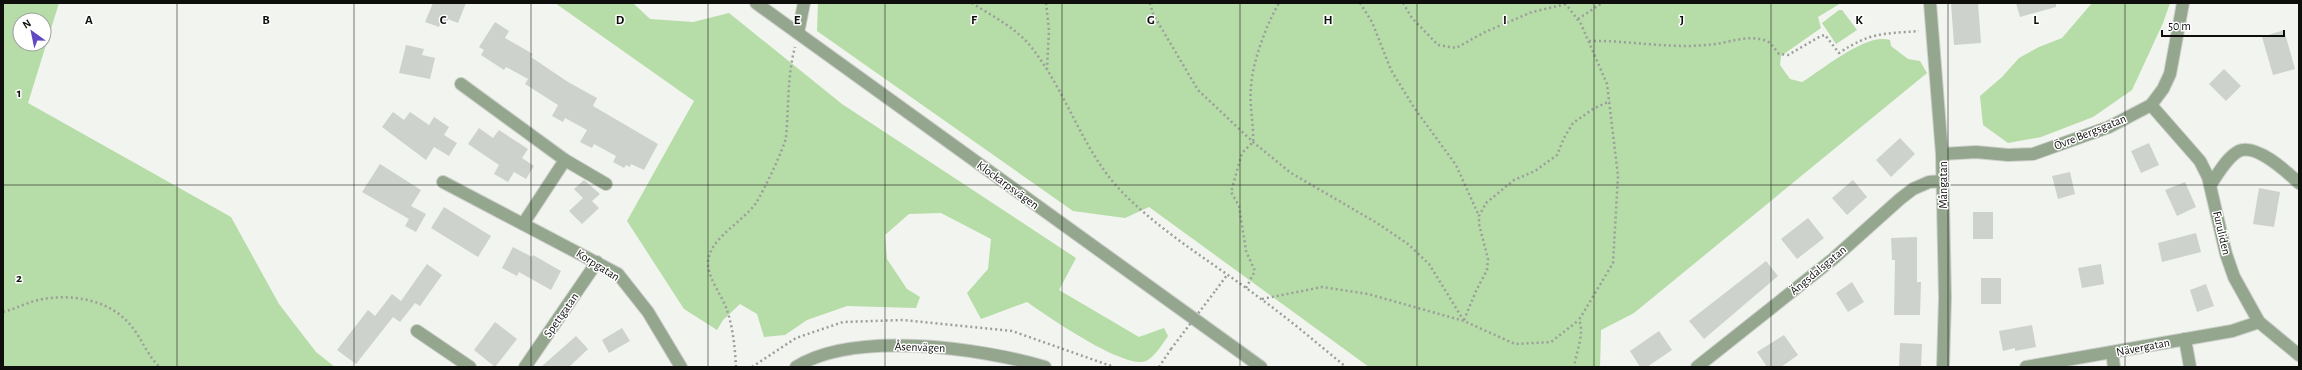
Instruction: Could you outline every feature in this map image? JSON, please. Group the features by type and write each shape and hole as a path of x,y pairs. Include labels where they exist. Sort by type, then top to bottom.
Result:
{"street":[{"name":"Klockarpsvägen","path":"756,3 1261,367"},
{"path":"798,33 804,3"},
{"name":"Mångatan","path":"1930,3 1942,154 1945,298 1943,367"},
{"name":"Övre Bergsgatan","path":"1942,154 1976,152 2008,155 2033,154 2109,127 2152,105 2163,89 2170,74 2183,3"},
{"path":"461,84 565,160 606,184"},
{"name":"Furuliden","path":"2152,105 2200,161 2211,184 2226,254 2234,277 2259,322 2299,355"},
{"path":"2211,184 2238,151 2247,150 2277,162 2299,183"},
{"path":"523,224 565,160"},
{"name":"Ängsdalsgatan","path":"1697,367 1833,259 1900,198 1913,189 1929,182 1942,181"},
{"name":"Korpgatan","path":"443,182 618,274 634,293 681,367"},
{"name":"Spettgatan","path":"525,367 597,262"},
{"name":"Nävergatan","path":"2026,367 2232,331 2259,322"},
{"path":"417,331 470,367"},
{"path":"2184,339 2190,367"},
{"name":"Åsenvägen","path":"796,367 827,354 869,347 908,346 955,349 1022,360 1045,367"},
{"path":"2112,352 2114,367"}],"path":[{"path":"972,3 1005,24 1032,47 1102,170 1124,194 1164,230 1261,299 1346,367"},
{"path":"1046,3 1049,30 1046,70"},
{"path":"1150,3 1153,14 1198,90 1253,142 1291,173 1377,223 1408,244 1429,264 1464,320"},
{"path":"1246,288 1256,271 1246,251 1238,206 1231,192 1242,153 1253,142 1254,121 1251,88 1255,62 1279,3"},
{"path":"1360,3 1372,22 1391,70 1415,109 1456,165 1479,216 1479,224 1488,259 1488,270 1476,291 1464,320"},
{"path":"1261,299 1322,287 1368,294 1464,320 1515,344 1551,342 1579,320 1613,263 1618,176 1610,101 1607,84 1578,19 1565,4 1532,12 1486,32 1456,48 1438,45 1412,18 1403,3"},
{"path":"1578,19 1602,3"},
{"path":"1589,41 1614,41 1666,46 1716,44 1750,38 1764,40 1771,44 1779,54 1788,55 1825,35 1829,38 1839,53 1859,40 1874,34 1932,30"},
{"path":"736,367 734,344 727,310 710,274 708,262 714,242 734,226 756,203 786,138 789,69 798,33"},
{"path":"1479,216 1486,203 1514,180 1535,171 1557,155 1564,138 1573,123 1593,109 1610,101"},
{"path":"1159,367 1227,275"},
{"path":"3,312 36,301 56,297 94,300 116,312 131,326 160,367"},
{"path":"1574,367 1577,348 1582,333 1579,320"}],"green space":[{"path":"3,3 59,3 52,26 52,12 12,12 12,52 44,52 28,103 231,217 279,304 316,352 335,367 3,367"},
{"path":"555,3 633,3 650,19 693,22 729,13 842,104 1076,258 1059,290 1139,337 1164,328 1168,336 1152,357 1146,361 1136,362 1121,358 1104,350 1068,329 1027,302 981,319 967,293 988,269 991,239 941,213 909,214 885,235 887,259 907,289 920,297 916,308 847,306 807,320 785,335 764,337 757,314 740,304 723,320 717,330 684,309 627,221 694,101"},
{"path":"818,3 1841,3 1818,17 1821,28 1781,56 1780,65 1790,79 1802,82 1845,53 1870,41 1880,39 1890,40 1891,46 1908,59 1920,61 1927,73 1634,313 1601,330 1600,367 1369,367 1149,207 1125,218 1073,211 817,31"},
{"path":"2092,3 2170,3 2163,23 2132,90 2093,117 2041,137 2008,143 1983,125 1980,96 2002,77 2019,58 2039,47 2062,38"},
{"path":"1839,10 1842,10 1857,30 1836,44 1822,23"}],"building":[{"path":"433,3 466,3 458,23 448,19 447,23 441,21 439,27 425,22"},
{"path":"1951,3 1978,3 1981,43 1954,45"},
{"path":"2016,3 2056,3 2056,7 2020,17"},
{"path":"495,22 509,31 505,38 533,54 531,57 568,82 597,98 593,106 658,144 644,170 631,164 630,167 626,165 624,168 613,162 616,156 594,144 592,148 580,142 587,130 565,118 563,122 552,116 558,105 525,84 528,79 506,67 504,70 481,55 484,50 479,47"},
{"path":"2284,30 2295,69 2273,75 2262,37"},
{"path":"406,45 424,49 422,55 435,58 430,79 399,73"},
{"path":"2224,69 2241,86 2226,101 2209,84"},
{"path":"393,112 404,120 410,112 429,125 434,117 449,127 444,135 457,143 449,156 434,147 426,160 382,127"},
{"path":"479,128 493,138 499,130 528,149 522,158 534,166 526,179 514,172 508,182 494,174 499,165 468,144"},
{"path":"1900,138 1915,154 1891,177 1876,160"},
{"path":"2149,143 2159,165 2141,173 2131,151"},
{"path":"380,164 421,190 411,206 426,214 416,232 405,226 409,219 362,192"},
{"path":"2070,172 2075,194 2058,199 2052,176"},
{"path":"584,180 600,194 592,201 599,208 582,224 569,211 583,198 574,189"},
{"path":"1853,180 1867,197 1847,215 1832,198"},
{"path":"2185,182 2196,207 2177,216 2165,190"},
{"path":"2259,188 2280,192 2274,227 2253,224"},
{"path":"444,207 491,236 478,257 431,228"},
{"path":"1973,212 1993,212 1993,239 1973,239"},
{"path":"1808,218 1824,238 1797,259 1781,239"},
{"path":"2196,233 2201,252 2162,262 2158,243"},
{"path":"1917,237 1917,282 1921,282 1920,315 1894,315 1895,260 1892,260 1891,238"},
{"path":"513,247 532,257 533,255 561,271 551,290 519,272 517,276 502,268"},
{"path":"1766,261 1778,276 1704,339 1689,321"},
{"path":"427,264 442,275 420,306 415,303 400,322 393,317 356,364 337,350 368,310 375,316 392,294 401,301"},
{"path":"2101,264 2104,284 2082,288 2078,268"},
{"path":"1981,278 2001,278 2001,304 1981,304"},
{"path":"1852,282 1864,302 1848,312 1836,293"},
{"path":"2206,284 2214,306 2197,312 2190,290"},
{"path":"495,322 517,339 495,367 474,350"},
{"path":"2032,325 2036,347 2015,351 2015,348 2003,351 1999,331"},
{"path":"622,328 630,341 609,353 602,340"},
{"path":"1659,331 1672,350 1647,367 1640,367 1630,351"},
{"path":"1784,335 1798,355 1781,367 1767,367 1757,352"},
{"path":"576,336 588,349 569,367 541,367"},
{"path":"1900,343 1922,344 1921,367 1899,367"}]}
